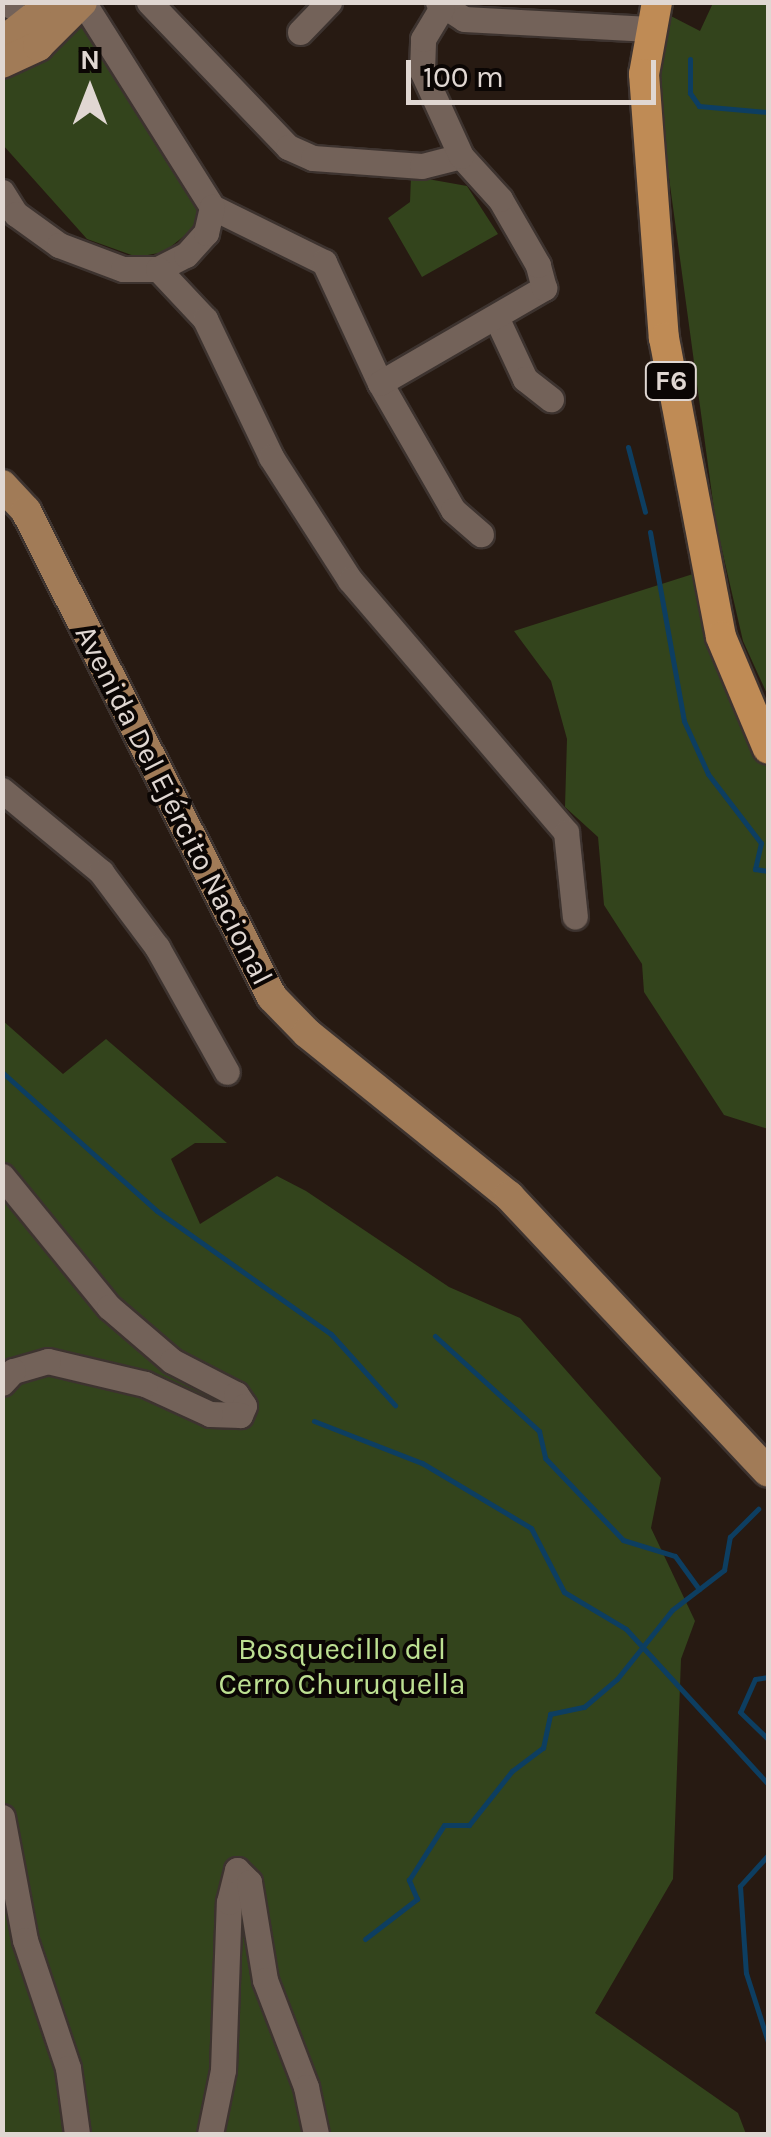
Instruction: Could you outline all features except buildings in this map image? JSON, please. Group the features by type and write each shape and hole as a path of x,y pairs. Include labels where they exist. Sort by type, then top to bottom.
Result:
{"highway":[{"name":"F6","path":"654,16 644,111 664,338 721,638 768,748"}],"main road":[{"path":"2,42 53,2"},
{"path":"2,62 38,46 82,2"},
{"name":"Avenida Del Ejército Nacional","path":"2,486 26,511 272,996 307,1033 510,1196 768,1472"}],"street":[{"path":"82,2 212,207 324,262 380,383 453,510 481,534"},
{"path":"149,2 288,147 313,158 422,166 462,156"},
{"path":"300,32 329,2"},
{"path":"380,383 544,288 538,265 500,199 462,156 422,71 422,39 440,5 464,19 508,11 654,16"},
{"path":"2,192 16,214 59,245 123,268 158,269 186,255 206,233 212,207"},
{"path":"158,269 205,319 271,457 350,580 566,832 575,917"},
{"path":"496,319 525,380 551,399"},
{"path":"2,790 100,872 157,947 227,1072"},
{"path":"2,1176 109,1307 172,1361 236,1394 244,1406 240,1415 210,1414 145,1384 48,1361 12,1371 2,1383"},
{"path":"2,1817 24,1940 68,2068 77,2134"},
{"path":"210,2134 222,2070 228,1902 237,1870 249,1882 265,1980 306,2087 316,2134"}],"green space":[{"path":"713,3 768,3 768,696 743,641 716,524 656,82 665,13 700,31"},
{"path":"80,24 89,27 204,210 203,221 164,252 137,257 87,239 3,145 2,80 41,62"},
{"path":"411,176 467,186 498,234 422,277 388,218 410,202"},
{"path":"693,574 718,654 768,765 768,1129 724,1115 644,992 642,964 604,905 598,837 565,807 567,739 551,681 514,631"},
{"name":"Bosquecillo del Cerro Churuquella","path":"2,1020 63,1074 106,1039 227,1143 195,1143 171,1159 200,1224 277,1176 306,1191 449,1287 520,1318 661,1478 651,1528 695,1621 681,1659 673,1879 595,2013 738,2113 746,2134 3,2134"}],"waterway":[{"path":"690,59 690,93 699,106 768,112"},
{"path":"628,447 645,512"},
{"path":"650,532 684,721 708,774 761,843 755,869 768,871"},
{"path":"2,1072 157,1211 331,1334 395,1405"},
{"path":"435,1336 539,1431 545,1458 623,1540 675,1556 699,1589"},
{"path":"314,1421 422,1463 531,1528 564,1592 626,1629 768,1784"},
{"path":"365,1939 417,1899 409,1880 444,1825 469,1825 512,1771 543,1748 550,1714 584,1707 617,1679 672,1610 724,1570 730,1537 758,1509"},
{"path":"768,1677 755,1679 740,1712 768,1739"},
{"path":"768,1855 740,1886 746,1973 768,2042"}]}
